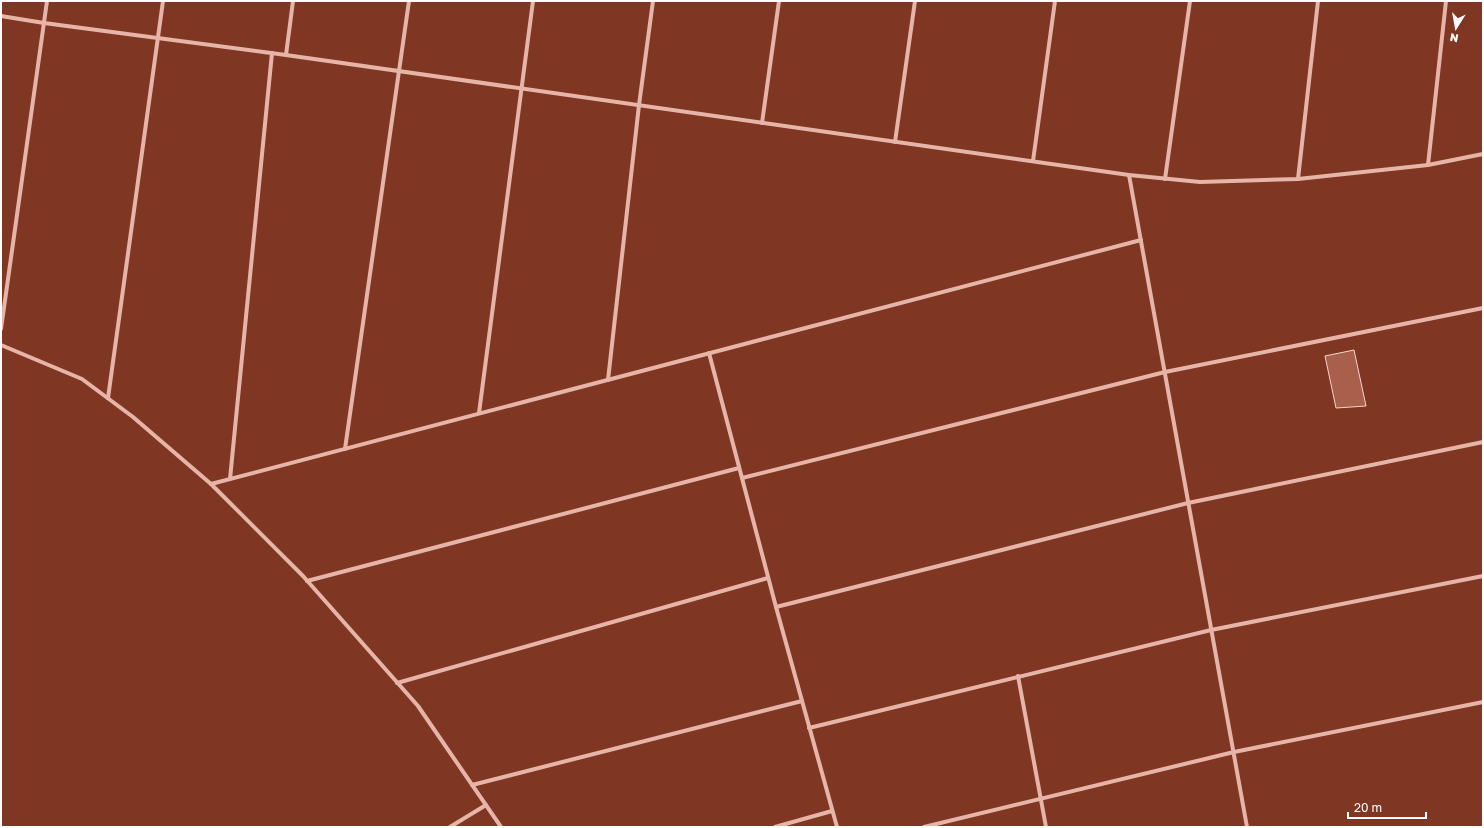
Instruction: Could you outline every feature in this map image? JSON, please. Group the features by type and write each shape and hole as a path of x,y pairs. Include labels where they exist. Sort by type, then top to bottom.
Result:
{"street":[{"path":"1,330 47,1"},
{"path":"108,398 163,1"},
{"path":"286,55 293,1"},
{"path":"345,449 409,1"},
{"path":"480,413 533,1"},
{"path":"608,380 639,105 653,1"},
{"path":"762,123 779,1"},
{"path":"896,142 915,1"},
{"path":"1033,161 1055,1"},
{"path":"1165,179 1190,1"},
{"path":"1298,179 1318,1"},
{"path":"1428,165 1446,1"},
{"path":"1,16 1165,179 1200,182 1298,179 1428,165 1483,154"},
{"path":"230,479 272,53"},
{"path":"1129,175 1247,827"},
{"path":"211,484 1141,240"},
{"path":"742,478 1165,372 1483,308"},
{"path":"1,345 82,379 133,417 211,484 307,581 418,706 501,827"},
{"path":"709,353 768,578 837,827"},
{"path":"776,607 1188,503 1483,442"},
{"path":"307,581 739,468"},
{"path":"809,728 1211,630 1483,576"},
{"path":"397,683 768,578"},
{"path":"1018,676 1046,827"},
{"path":"472,785 802,701"},
{"path":"924,827 1234,752 1483,702"},
{"path":"450,827 486,805"},
{"path":"775,827 832,811"}],"building":[{"path":"1354,350 1366,406 1336,408 1325,356"}]}
